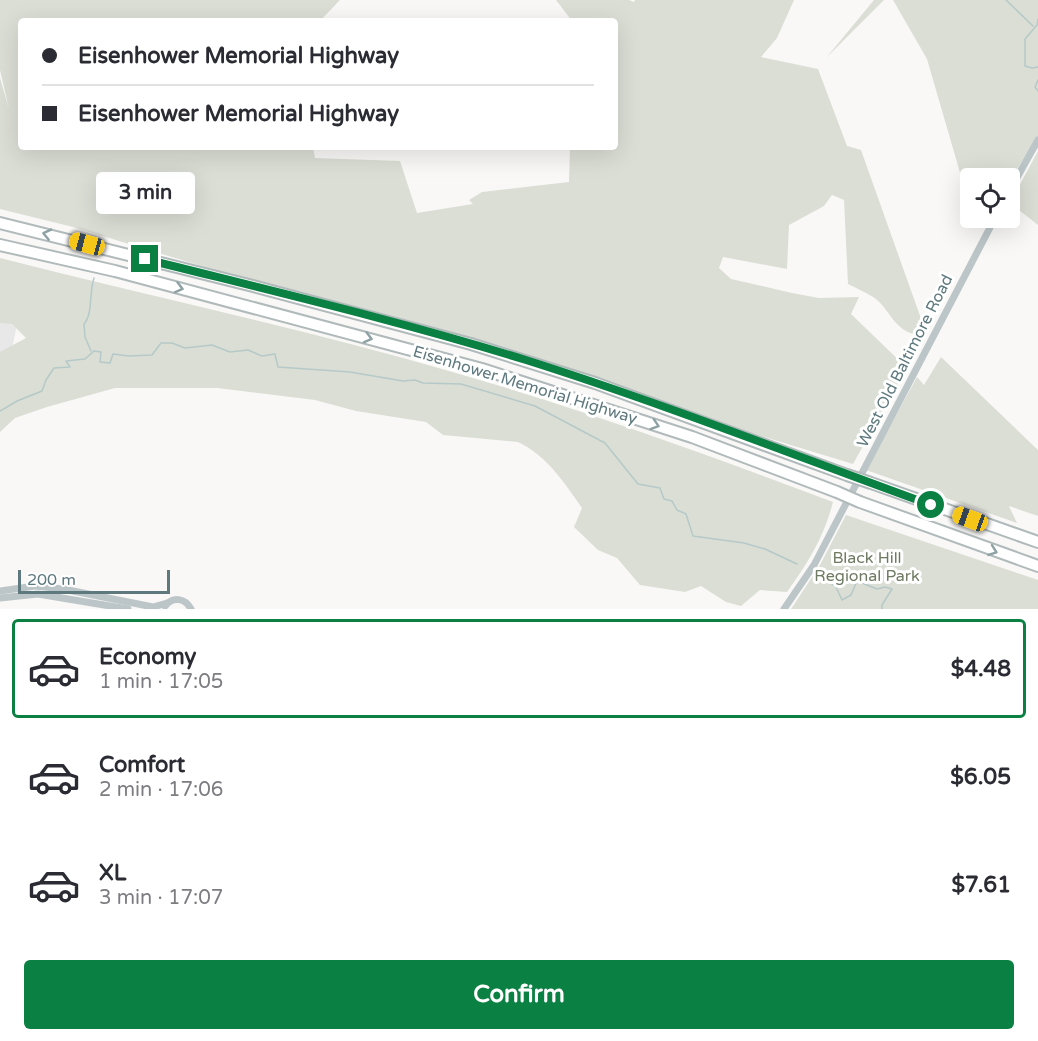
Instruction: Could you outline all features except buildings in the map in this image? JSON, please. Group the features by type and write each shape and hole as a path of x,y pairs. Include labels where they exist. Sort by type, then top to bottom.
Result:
{"highway":[{"name":"Eisenhower Memorial Highway","path":"0,223 253,286 471,344 595,382 1038,542"},
{"name":"Eisenhower Memorial Highway","path":"0,245 115,271 482,369 692,437 860,502 1038,566"}],"street":[{"path":"1020,172 1038,140"},
{"name":"West Old Baltimore Road","path":"784,609 814,565 990,228"},
{"path":"0,591 35,586 63,589 153,607 165,606 180,599 188,603 191,609"},
{"path":"0,598 38,594 128,609"}],"shaded area":[{"path":"0,262 28,267 9,365 0,369"}],"green space":[{"path":"0,0 340,0 323,18 18,18 18,150 314,150 315,158 400,161 417,213 473,204 469,200 482,192 569,182 570,150 618,150 618,18 570,18 556,0 629,0 634,2 635,0 794,0 777,38 761,57 818,69 847,146 861,150 924,327 915,334 908,332 897,324 879,301 848,284 844,200 832,195 824,206 789,225 787,269 723,257 719,268 731,279 819,298 859,297 851,314 907,368 853,464 73,227 0,209 0,78 9,109 0,70"},
{"path":"874,0 884,0 826,58"},
{"path":"893,0 1038,0 1038,136 1018,168 960,168 960,173 927,59"},
{"path":"1038,151 1038,225 1020,211 1020,184"},
{"path":"0,258 343,342 504,387 646,434 833,502 825,527 814,549 787,592 760,590 741,606 726,602 701,586 685,592 640,585 617,558 598,550 574,527 582,508 546,462 518,442 443,435 426,422 356,411 315,400 217,388 115,388 15,418 0,432 0,352 26,338 12,324 0,323"},
{"path":"941,357 1038,450 1038,516 1009,506 1017,523 866,470 917,377 924,385"},
{"name":"Black Hill Regional Park","path":"846,515 1038,580 1038,609 791,609 820,565"}],"waterway":[{"path":"1006,0 1033,26"},
{"path":"1038,19 1037,25 1025,39 1025,66 1038,67"},
{"path":"1038,80 1035,87 1038,91"},
{"path":"91,351 85,337 84,324 89,315 94,278"},
{"path":"0,411 42,391 54,368 70,367 66,361 85,359 94,351 101,352 100,362 110,363 113,354 152,355 161,343 172,343 185,348 212,345 230,352 248,350 262,356 275,354 278,367 350,372 423,383 461,384 535,406 605,443 638,484 660,488 664,499 672,501 677,510 686,514 693,536 744,543 765,549 797,564"},
{"path":"829,582 836,587 842,600 851,595 857,581 877,589 885,587 892,589 882,609"}],"route":[{"path":"145,259 471,344 595,382 931,505"}]}
